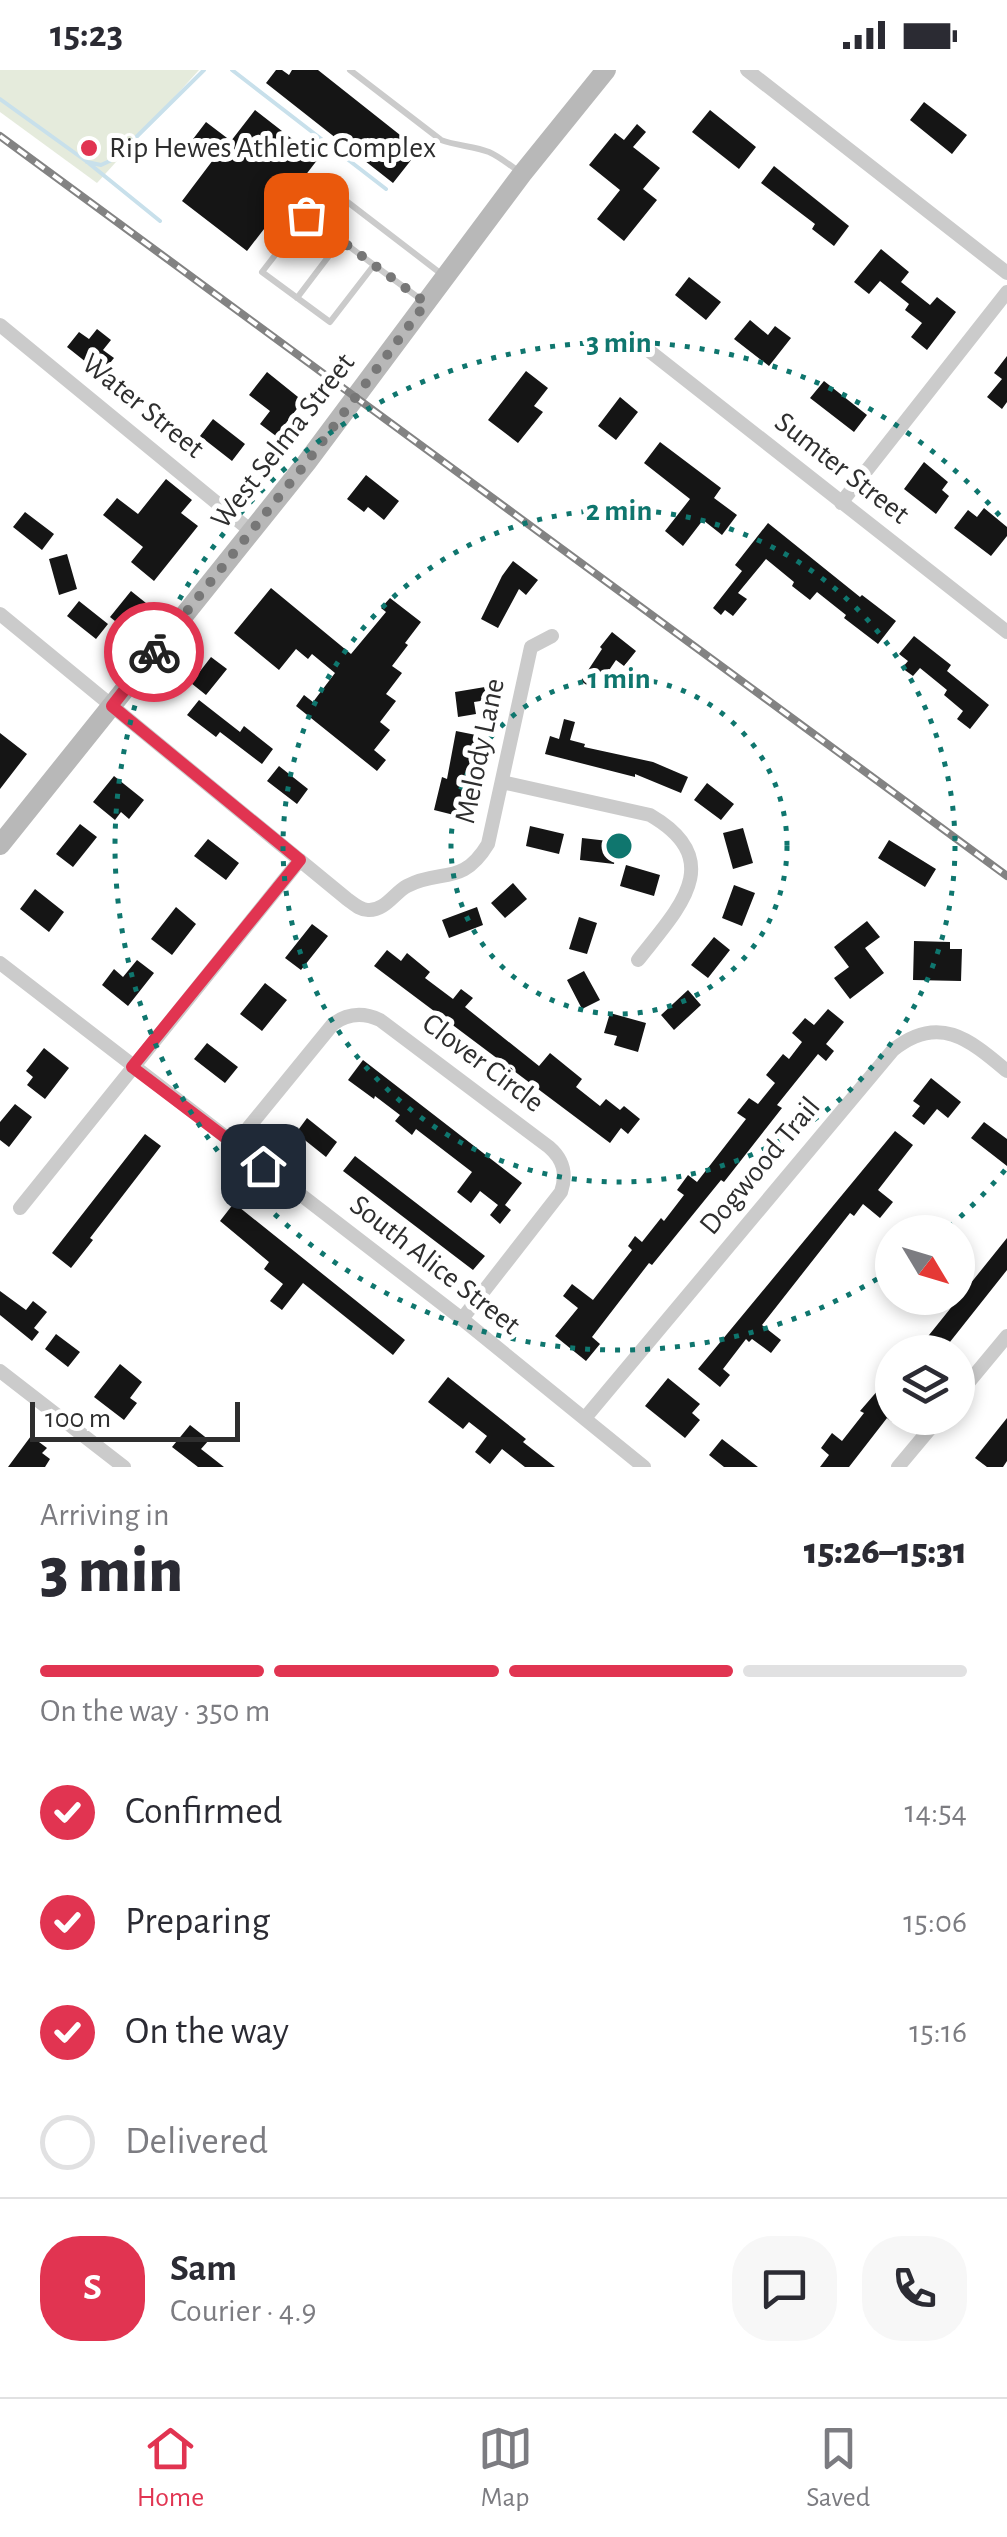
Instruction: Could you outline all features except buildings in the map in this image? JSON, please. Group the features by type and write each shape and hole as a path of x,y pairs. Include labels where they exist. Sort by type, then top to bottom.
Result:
{"street":[{"name":"West Selma Street","path":"0,844 252,531 522,174 606,70"},
{"path":"747,70 1007,273"},
{"path":"841,503 1007,292"},
{"name":"Water Street","path":"0,325 252,531"},
{"name":"Sumter Street","path":"643,346 1007,632"},
{"name":"Melody Lane","path":"0,614 355,906 370,910 379,908 414,882 448,876 473,863 488,844 531,646 552,636"},
{"path":"502,782 650,815 677,836 690,860 689,888 638,960"},
{"path":"20,1208 300,860"},
{"name":"South Alice Street","path":"0,963 462,1318 644,1467"},
{"name":"Clover Circle","path":"234,1144 333,1024 347,1016 364,1014 380,1020 549,1147 559,1157 564,1171 561,1192 462,1318"},
{"name":"Dogwood Trail","path":"585,1418 893,1050 922,1034 952,1034 971,1042 1007,1071"},
{"path":"975,1375 1007,1336"},
{"path":"0,1371 124,1467"},
{"path":"898,1467 925,1435"}],"lane":[{"path":"350,70 441,140 486,150 522,174"},
{"path":"374,265 330,322 262,272 328,187 445,277"},
{"path":"306,215 426,303"},
{"path":"296,298 340,240"}],"green space":[{"name":"Rip Hewes Athletic Complex","path":"0,70 199,70 97,183 0,112"}],"waterway":[{"path":"87,162 101,165 114,159 204,70"},
{"path":"232,70 386,189"},
{"path":"0,99 160,221"}],"railway":[{"path":"0,136 1007,876"}],"way so far":[{"path":"154,652 307,462 426,303 306,215"}],"place":[{"name":"Rip Hewes Athletic Complex","path":"89,148"}],"route":[{"path":"154,652 112,706 300,860 132,1067 263,1166"}]}
